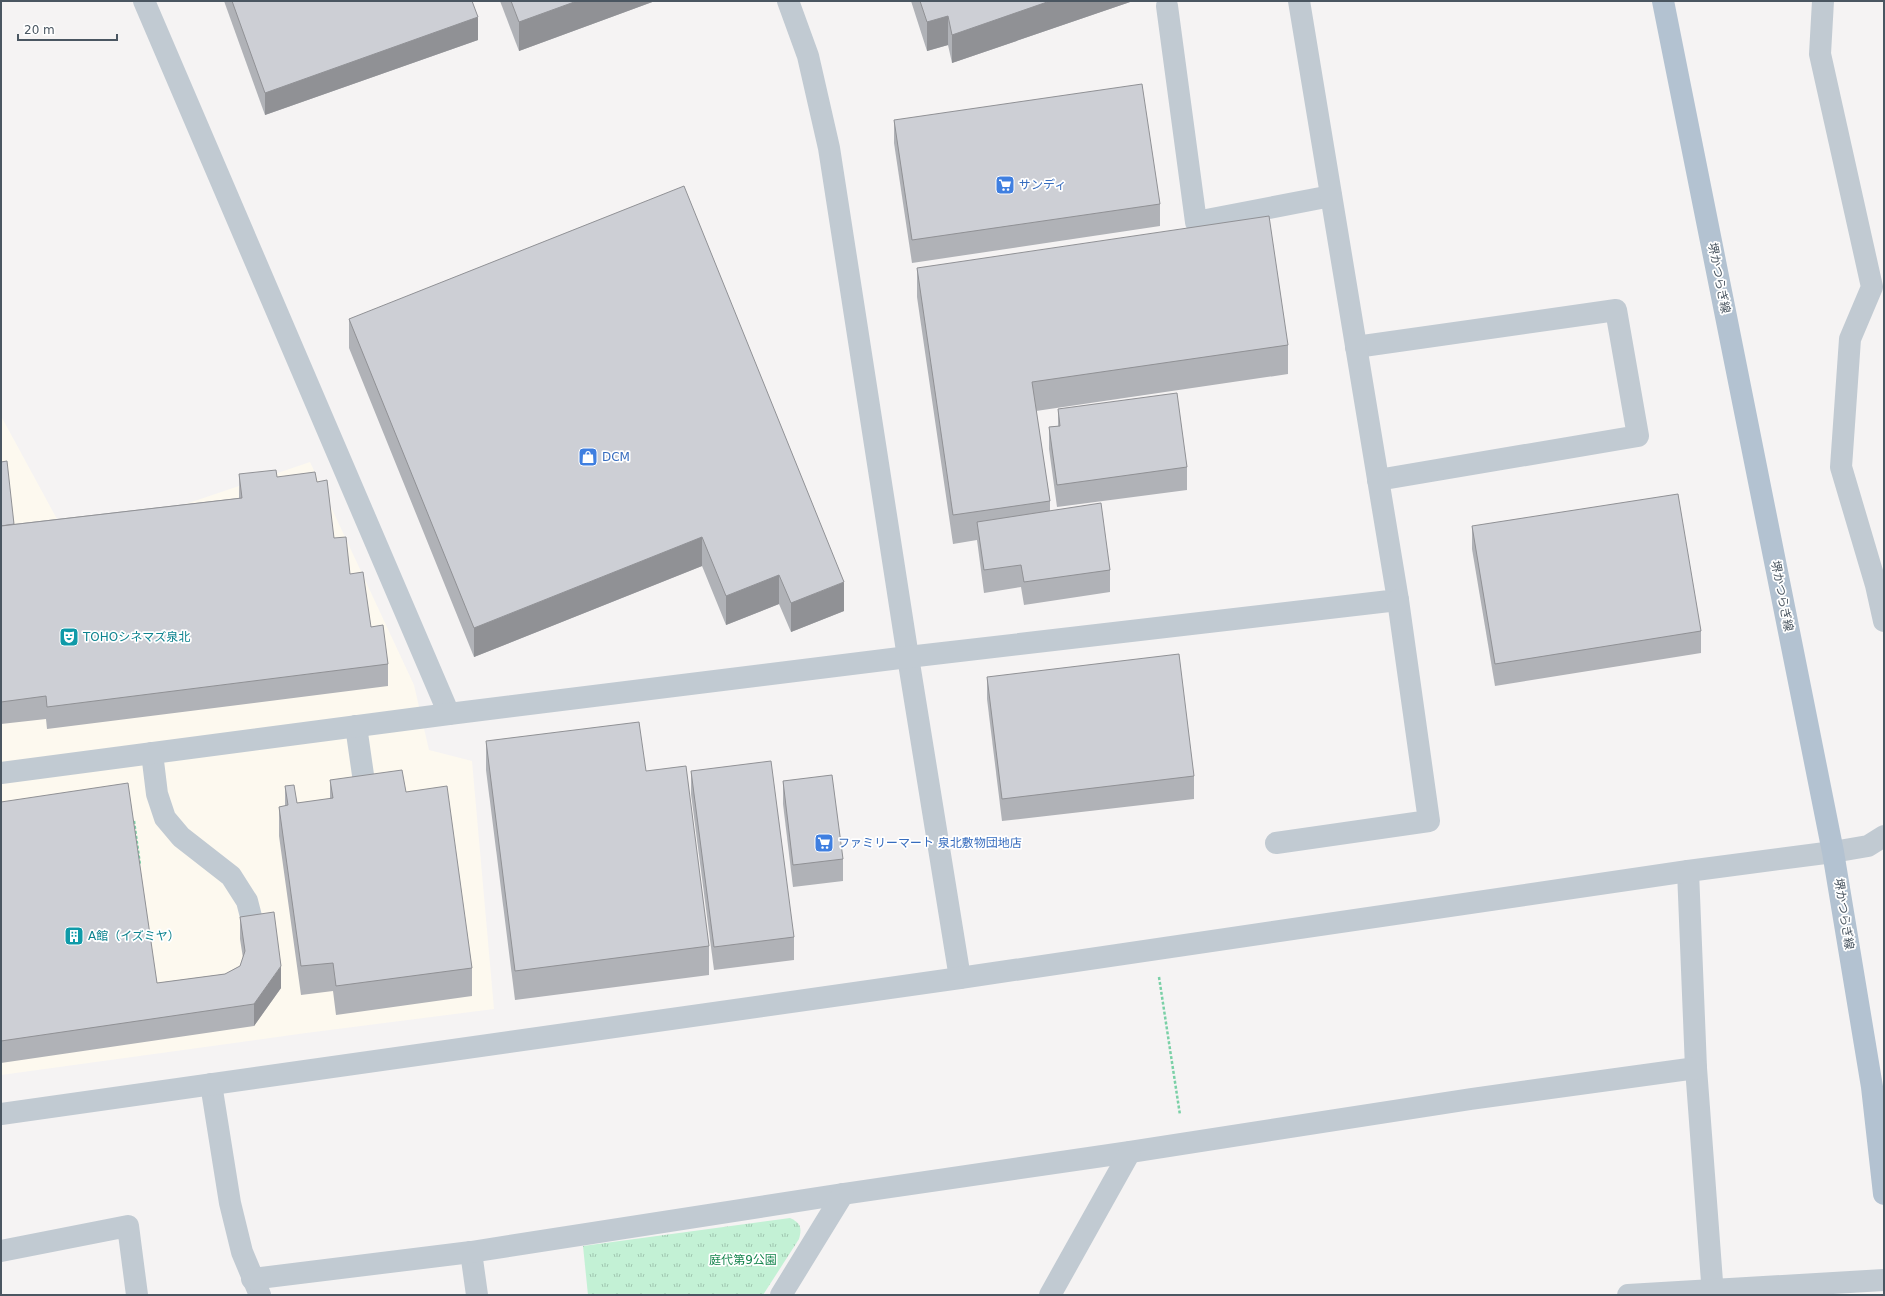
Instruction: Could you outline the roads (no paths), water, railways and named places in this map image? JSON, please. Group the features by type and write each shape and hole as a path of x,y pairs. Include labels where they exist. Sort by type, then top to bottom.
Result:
{"main road":[{"name":"堺かつらぎ線","path":"1663,1 1834,852 1872,1087 1884,1194"}],"street":[{"path":"144,1 449,714"},
{"path":"788,1 808,56 829,148 908,657 960,978"},
{"path":"1276,843 1429,821 1398,600 1299,1"},
{"path":"1823,1 1820,54 1872,287 1850,339 1841,467 1876,585 1884,621"},
{"path":"1166,6 1196,222 1331,196"},
{"path":"1356,347 1616,310 1638,436 1378,480"},
{"path":"1,773 449,714 908,657 1398,600"},
{"path":"356,726 367,804"},
{"path":"152,753 158,794 165,818 181,838 231,876 247,901 258,937 260,966"},
{"path":"1,1114 960,978 1688,871 1834,852 1868,846 1884,836"},
{"path":"1688,871 1696,1068 1713,1292"},
{"path":"211,1084 230,1203 242,1252 256,1287 843,1194 1185,1144 1471,1099 1696,1068"},
{"path":"1050,1295 1130,1152"},
{"path":"781,1295 843,1194"},
{"path":"1,1251 128,1226 137,1295"},
{"path":"471,1252 477,1295"},
{"path":"1628,1295 1713,1292 1884,1280"}],"place":[{"name":"サンディ","path":"1005,185"},
{"name":"DCM","path":"588,457"},
{"name":"TOHOシネマズ泉北","path":"69,637"},
{"name":"ファミリーマート 泉北敷物団地店","path":"824,843"},
{"name":"A館（イズミヤ）","path":"74,936"}],"park label":[{"name":"庭代第9公園","path":"743,1260"}]}
